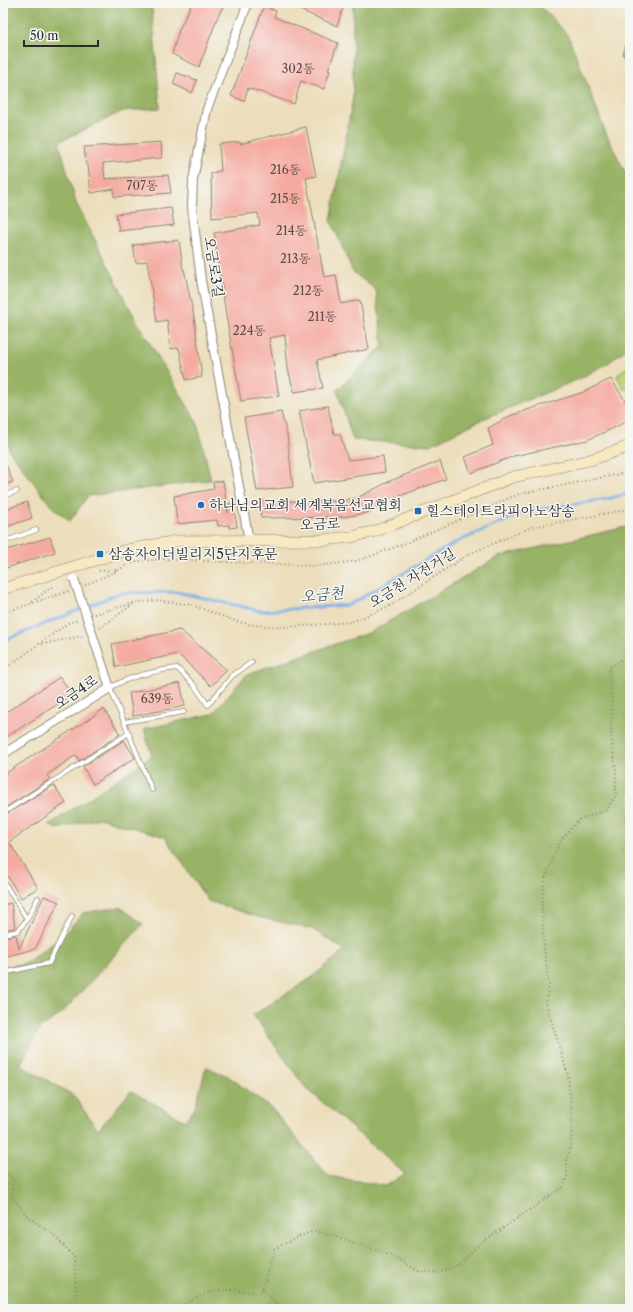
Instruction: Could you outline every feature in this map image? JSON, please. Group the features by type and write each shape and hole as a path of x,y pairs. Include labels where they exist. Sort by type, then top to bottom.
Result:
{"street":[{"name":"오금로3길","path":"248,3 207,109 194,180 192,207 202,280 249,541"},
{"path":"630,46 628,54 630,58"},
{"name":"오금로","path":"3,589 127,550 177,541 323,540 351,537 376,531 513,477 590,460 630,446"},
{"name":"오금4로","path":"3,754 110,688 89,620 70,567"}],"lane":[{"path":"3,496 17,491"},
{"path":"3,542 36,530"},
{"path":"152,790 110,688 117,683 158,670 177,668 194,685 208,705 232,676 252,662"},
{"path":"124,722 184,712"},
{"path":"3,813 129,733"},
{"path":"3,880 27,919"},
{"path":"3,934 18,931 27,919 38,898"},
{"path":"3,973 49,963 72,916"}],"path":[{"name":"오금천 자전거길","path":"89,620 134,603 156,600 192,605 235,621 252,625 287,627 351,622 388,608 469,554 532,527 630,509"},
{"path":"92,571 119,570"},
{"path":"31,603 55,584"},
{"path":"100,628 134,603"},
{"path":"3,670 68,623 82,618"},
{"path":"40,644 82,636"},
{"path":"175,1309 196,1298 223,1290 261,1293 274,1249 283,1243 315,1231 335,1236 395,1257 418,1271 439,1273 458,1265 477,1246 564,1186 567,1176 567,1157 570,1151 572,1124 568,1075 546,1003 549,985 544,950 542,904 545,878 560,841 579,820 606,810 616,795 616,771 611,735 612,700 609,668 630,654"},
{"path":"3,1168 13,1180 10,1195 28,1217 53,1234 74,1257 76,1300"},
{"path":"262,1288 277,1304 276,1309"},
{"path":"79,1309 86,1306 105,1309"},
{"path":"114,1309 123,1309"}],"green space":[{"path":"3,3 161,3 152,8 160,108 123,111 59,142 76,203 137,322 197,422 211,480 88,496 70,521 52,507 9,450 3,381"},
{"path":"353,3 537,3 568,35 607,136 630,182 630,346 608,363 581,378 483,419 430,445 353,440 337,390 383,346 376,290 353,272 331,221 353,97"},
{"path":"630,365 630,385 624,390 617,375"},
{"path":"630,526 630,1309 3,1309 3,967 23,964 61,938 83,913 120,907 143,924 61,1014 40,1028 20,1065 73,1095 98,1130 131,1091 185,1121 195,1108 206,1067 228,1076 272,1109 328,1176 386,1186 405,1174 305,1087 253,1015 311,978 345,950 312,929 258,917 208,901 165,837 99,818 56,829 49,825 152,756 144,729 212,714 247,674 371,632 498,557"}],"building":[{"path":"192,3 225,3 218,16 199,67 172,54 179,30"},
{"path":"284,3 330,3 343,8 337,26"},
{"path":"264,6 276,11 274,17 338,43 328,70 330,71 324,89 301,81 294,104 248,88 244,101 231,96"},
{"path":"177,73 197,80 192,93 173,84"},
{"path":"306,127 316,176 306,178 324,277 336,275 341,304 360,300 369,349 317,360 323,388 294,392 288,369 285,335 269,338 279,396 241,401 214,233 260,225 258,213 212,218 211,173 221,171 219,144 240,142 240,144"},
{"path":"161,142 162,158 103,163 105,179 168,175 171,193 114,197 114,189 91,193 88,165 86,165 84,147"},
{"path":"171,208 174,225 119,231 116,214"},
{"path":"179,240 183,270 184,269 194,317 202,377 186,380 179,348 171,349 167,320 157,322 147,261 136,263 133,245"},
{"path":"611,379 626,402 630,398 630,418 618,426 587,440 514,456 471,473 465,457 493,445 488,428 510,416 581,393"},
{"path":"328,406 334,434 340,434 348,460 383,456 385,472 314,483 299,411"},
{"path":"281,412 287,435 293,487 257,491 244,418"},
{"path":"3,458 13,482 3,485"},
{"path":"440,461 446,479 397,497 367,513 343,517 261,518 259,501 340,501 357,498 390,481"},
{"name":"하나님의교회 세계복음선교협회","path":"223,481 228,513 228,504 233,503 237,527 229,528 229,525 218,526 217,520 177,524 174,496 214,489 213,482"},
{"path":"27,502 32,518 3,528 3,510"},
{"path":"50,537 55,552 3,569 3,551"},
{"path":"180,630 227,670 211,686 178,654 116,667 112,644"},
{"path":"60,677 72,695 3,739 3,714"},
{"path":"180,683 185,706 133,716 129,693"},
{"path":"104,709 120,734 79,761 76,755 47,775 50,779 3,809 3,775"},
{"path":"124,740 135,758 93,784 83,767"},
{"path":"54,785 66,803 9,842 38,888 21,898 3,869 3,816"},
{"path":"44,896 59,902 35,949 3,957 3,937 16,935 19,949"},
{"path":"11,903 15,928 3,930 3,905"}],"waterway":[{"name":"오금천","path":"3,641 120,593 177,592 261,611 349,605 457,542 525,512 607,499 630,493"}],"place":[{"name":"하나님의교회 세계복음선교협회","path":"201,505"},
{"name":"힐스테이트라피아노삼송","path":"418,511"},
{"name":"삼송자이더빌리지5단지후문","path":"100,554"}]}
